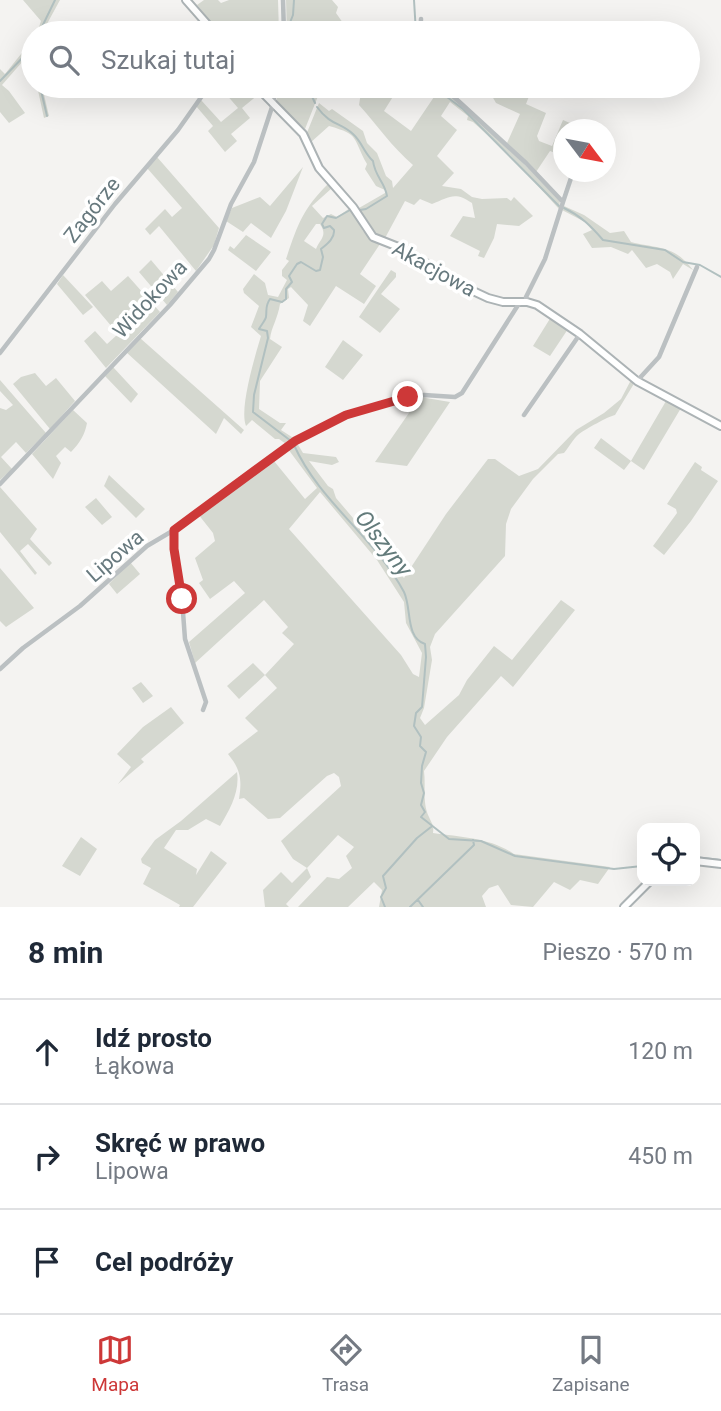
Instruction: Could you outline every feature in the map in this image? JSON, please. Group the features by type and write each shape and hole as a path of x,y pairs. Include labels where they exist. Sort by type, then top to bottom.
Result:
{"street":[{"path":"186,0 204,21"},
{"path":"283,0 284,21"},
{"name":"Zagórze","path":"0,353 200,98"},
{"name":"Akacjowa","path":"267,98 303,134 319,168 355,210 368,232 378,240 406,250 456,283 488,298 503,302 524,302 553,315 637,382 721,426"},
{"name":"Widokowa","path":"0,484 170,305 209,258 231,204 254,162 274,98"},
{"path":"455,98 563,202"},
{"path":"524,302 545,259 570,182"},
{"path":"637,382 659,357 697,267"},
{"name":"Lipowa","path":"0,669 23,648 80,606 147,546 174,530 289,445 346,415 408,397 455,397 462,393 524,302"},
{"path":"524,415 580,334"},
{"path":"174,530 185,639 206,702 202,710"},
{"path":"700,862 721,864"},
{"path":"624,907 645,886"}],"shaded area":[{"path":"23,0 60,0 49,21 41,21"},
{"path":"204,0 218,0 221,3 229,0 278,0 279,21 210,21 197,5"},
{"path":"286,0 332,0 338,7 336,13 342,21 287,21"},
{"path":"21,54 21,63 2,85 25,113 9,123 0,112 0,69 5,74"},
{"path":"40,98 45,98 49,116 44,118"},
{"path":"229,98 254,98 242,108 250,118 231,134 237,141 225,152 208,131 213,126 196,106 201,100 221,122 238,108"},
{"path":"277,98 317,98 305,129 276,102"},
{"path":"360,98 392,98 384,111 411,131 433,98 453,98 560,201 559,209 510,155 473,122 467,120 468,116 450,102 441,116 457,130 437,156 454,173 442,186 461,189 472,197 482,199 507,198 511,201 514,197 533,216 519,226 497,224 494,238 484,258 478,256 480,251 450,236 463,216 475,218 472,203 456,196 432,204 420,199 414,205 405,201 384,240 370,232 359,208 385,193 385,190 376,186 365,169 367,164 354,139 346,132 329,126 310,143 306,135 319,103 329,111 332,109 363,131 367,143 377,153 386,176 392,181 393,188 413,165 359,105"},
{"path":"493,98 528,98 526,104 546,113 537,136 539,141 552,146 553,144 553,152 550,151 536,172 507,143 520,114 496,103"},
{"path":"157,157 219,228 214,245 196,271 159,226 150,235 145,229 165,209 172,217 182,208 147,168"},
{"path":"303,167 286,211 271,238 251,223 243,232 226,221 232,208 260,197 270,206"},
{"path":"328,184 332,188 312,206 323,218 331,214 337,217 350,208 363,231 380,244 360,274 376,286 364,304 336,286 310,326 303,321 308,305 291,287 288,289 289,298 280,304 270,339 282,347 260,381 259,409 280,423 286,423 281,430 295,439 286,444 275,439 252,420 246,426 246,395 261,336 251,327 259,306 243,289 254,274 265,283 268,295 278,297 287,280 282,276 282,270 289,261 286,259 298,227 306,210","holes":["316,224 320,224 323,235 316,249 304,241"]},
{"path":"564,206 584,215 610,233 624,231 631,242 672,252 693,270 683,264 673,279 670,272 657,264 646,268 632,250 628,254 611,247 592,248 583,234 592,230 585,222 562,210"},
{"path":"246,235 271,252 256,271 228,250 230,246 234,249"},
{"path":"151,260 178,292 167,305 139,272"},
{"path":"391,270 396,273 396,277 381,294 400,309 380,333 359,317"},
{"path":"63,275 93,307 83,315 57,284"},
{"path":"128,276 160,312 106,368 84,341 95,331 107,344 118,334 85,295 102,281 111,291"},
{"path":"551,317 568,329 550,356 533,346"},
{"path":"140,338 244,430 241,434 224,418 216,434 126,352"},
{"path":"343,340 363,355 343,380 325,367"},
{"path":"113,367 138,394 131,403 105,376"},
{"path":"35,373 46,386 56,378 75,401 50,429 13,384 21,377"},
{"path":"0,380 46,433 26,453 16,442 1,457 12,469 0,480 0,408 6,410 13,405 0,391"},
{"path":"631,380 635,382 615,415 579,434 564,453 558,454 533,479 511,509 506,524 505,556 435,634 430,647 432,660 420,718 425,725 459,695 467,680 494,646 512,660 561,600 575,610 513,687 501,676 447,737 424,771 425,800 433,833 486,841 514,854 610,867 598,884 580,880 570,890 554,882 533,907 511,905 498,885 489,888 482,896 486,907 379,907 382,890 374,882 348,907 298,907 327,877 339,879 352,868 346,856 354,847 338,835 307,868 293,859 281,841 341,786 339,777 334,773 327,776 280,818 268,819 244,798 239,799 240,775 228,754 258,731 245,718 277,688 265,675 294,644 282,633 288,627 264,600 195,663 189,642 245,593 234,581 210,599 199,583 203,580 195,558 215,541 213,533 198,514 274,461 305,499 317,488 288,449 297,443 303,453 336,457 339,462 332,465 309,461 333,489 336,498 404,578 446,514 488,459 495,459 519,476 538,469 576,430 621,399","holes":["320,492 377,560 404,602 406,623 422,653 419,677 413,674 401,655 289,529"]},
{"path":"420,397 450,402 407,466 375,462"},
{"path":"666,401 681,408 644,470 631,461"},
{"path":"73,410 87,423 86,427 82,438 71,452 65,447 56,456 61,463 53,479 32,454"},
{"path":"601,438 631,461 624,470 594,448"},
{"path":"695,462 702,467 701,470 718,481 664,555 653,546 677,513 676,509 667,504"},
{"path":"109,475 145,509 136,518 104,486"},
{"path":"0,487 37,529 30,539 52,563 49,566 28,544 20,551 37,573 35,575 0,532"},
{"path":"96,498 112,517 102,525 85,507"},
{"path":"130,562 140,574 117,594 109,584"},
{"path":"0,568 34,608 6,627 0,621"},
{"path":"253,663 265,675 239,699 227,686"},
{"path":"141,682 153,696 143,703 132,688"},
{"path":"171,707 184,723 141,759 144,762 118,784 131,767 117,754 143,727"},
{"path":"237,772 236,793 220,826 206,819 188,830 176,830 164,848 197,869 196,875 211,851 227,863 193,907 179,907 180,905 143,884 151,868 142,863 141,859 155,840"},
{"path":"81,837 97,849 80,876 62,866"},
{"path":"307,868 311,877 286,904 289,907 265,907 263,890 281,872 292,883"}],"waterway":[{"path":"45,21 55,0"},
{"name":"Olszyny","path":"291,21 294,0"},
{"path":"414,0 415,21"},
{"path":"0,81 21,59"},
{"path":"43,98 47,116"},
{"name":"Olszyny","path":"313,98 315,103"},
{"path":"448,98 463,109 559,206"},
{"name":"Olszyny","path":"317,107 327,118 356,137 373,161 384,187 387,196 360,210"},
{"path":"564,208 576,214 603,240 665,250 683,262 700,265 721,277"},
{"name":"Olszyny","path":"291,441 253,412 254,395 268,338 267,331 259,329 270,299 282,302 286,299 286,289 292,282 289,276 297,264 301,262 316,271 320,270 323,257 321,249 334,233 330,226 324,228 322,224 327,216 336,218 350,210"},
{"name":"Olszyny","path":"294,445 318,484 392,572 404,592 414,635 425,644 422,707 416,713 414,726 421,737 420,746 426,752 421,783 424,793 421,805 425,812 421,817 449,839 481,841 515,856 614,869 637,867"},
{"path":"385,907 381,897 386,888 383,876 417,838 431,827"},
{"path":"410,907 474,845 473,840"},
{"path":"700,858 721,860"},
{"path":"418,900 423,907"}],"route":[{"path":"182,599 174,549 174,530 295,441 346,415 408,397"}]}
